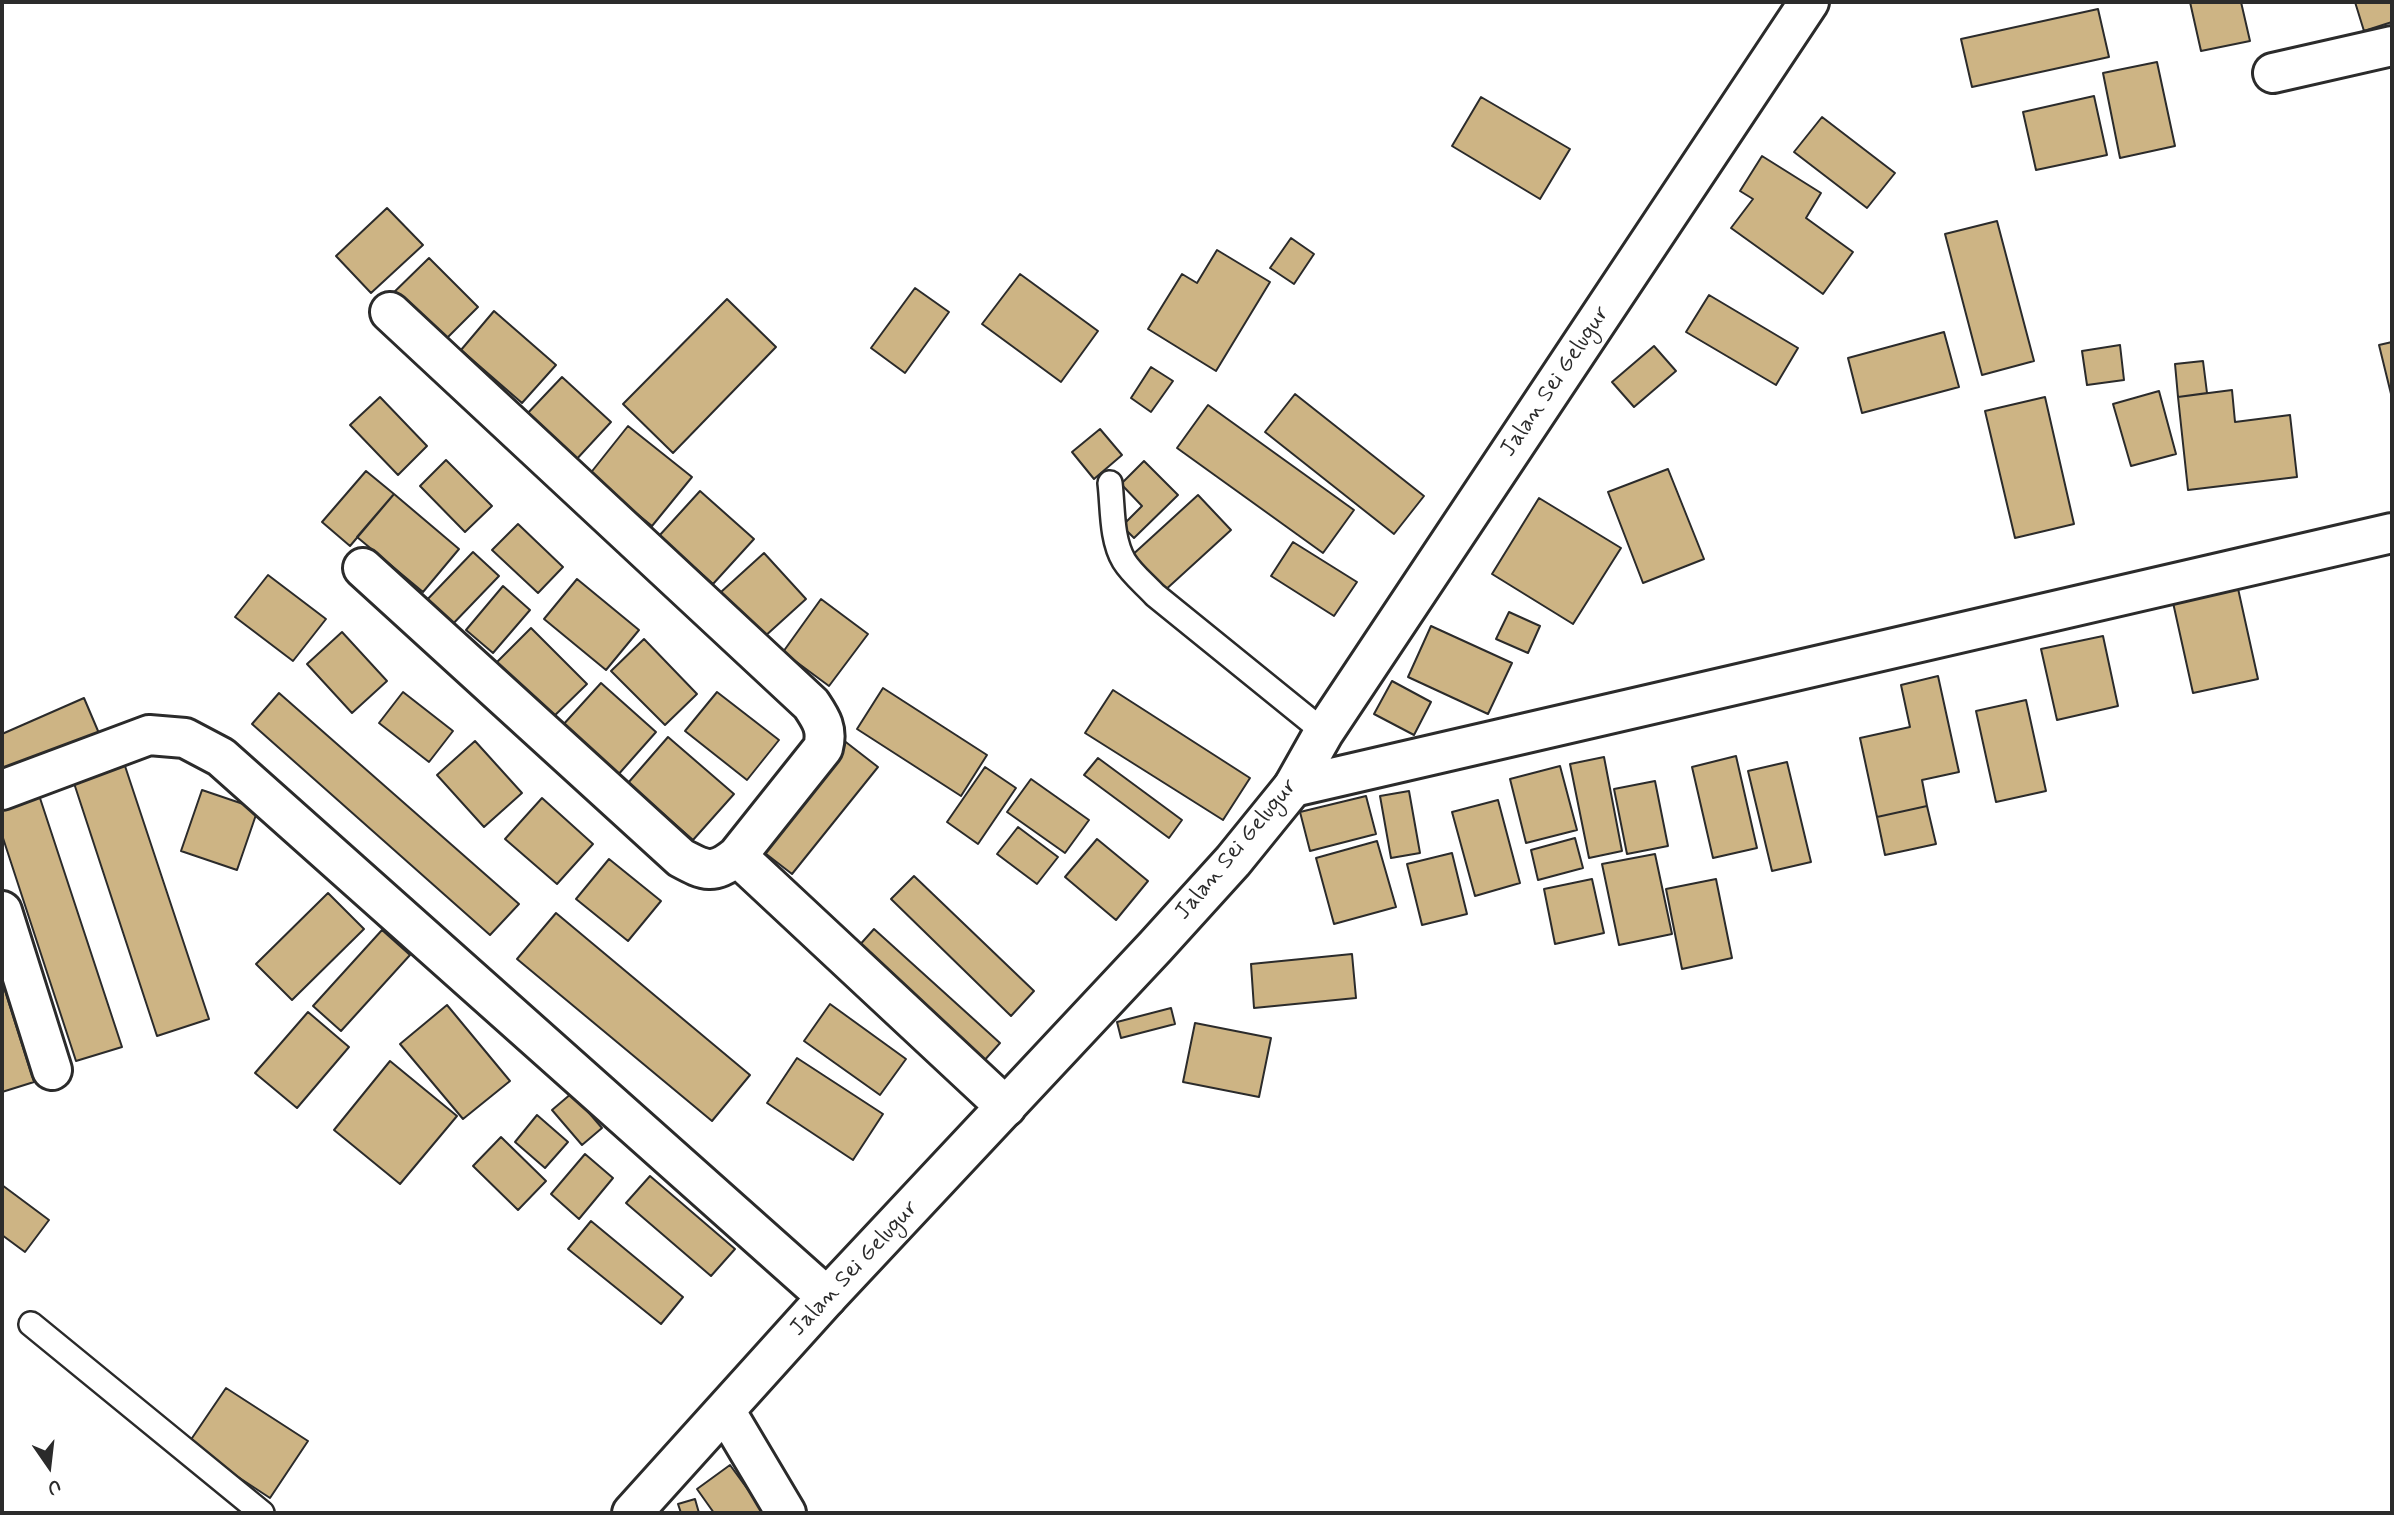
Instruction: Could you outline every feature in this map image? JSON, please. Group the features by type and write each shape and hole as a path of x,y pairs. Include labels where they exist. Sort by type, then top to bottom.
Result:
{"street":[{"name":"Jalan Sei Gelugur","path":"632,1513 827,1297 1224,871 1293,787 1324,732 1809,2"},
{"path":"2273,73 2391,51"},
{"path":"362,568 681,858 701,869 722,869 737,856 823,748 826,736 823,721 811,704 390,312"},
{"path":"1293,787 2392,533"},
{"path":"2,790 149,735 185,738 221,757 827,1297"},
{"path":"737,856 1006,1108"},
{"path":"2,911 52,1070"},
{"path":"726,1412 786,1513"}],"lane":[{"path":"1110,483 1116,538 1124,561 1131,571 1155,595 1324,732"},
{"path":"31,1324 262,1513"}],"building":[{"path":"2190,2 2241,2 2250,41 2201,51"},
{"path":"2355,2 2392,2 2392,22 2364,31"},
{"path":"2098,9 2109,57 1972,87 1961,39"},
{"path":"2157,62 2175,146 2120,158 2103,73"},
{"path":"2094,96 2107,155 2036,170 2023,112"},
{"path":"1481,97 1570,149 1540,199 1452,146"},
{"path":"1822,117 1895,173 1867,208 1794,152"},
{"path":"1762,156 1821,193 1806,218 1853,252 1823,294 1731,228 1753,199 1740,191"},
{"path":"387,208 423,245 371,293 336,256"},
{"path":"1997,221 2034,361 1982,375 1945,234"},
{"path":"1291,238 1314,254 1294,284 1270,268"},
{"path":"1217,250 1270,282 1216,371 1148,329 1182,274 1197,283"},
{"path":"429,258 478,307 436,349 386,300"},
{"path":"1020,274 1098,331 1061,382 982,324"},
{"path":"915,288 949,312 905,373 871,348"},
{"path":"1709,295 1798,348 1776,385 1686,332"},
{"path":"727,299 776,347 673,453 623,404"},
{"path":"494,311 556,365 522,403 461,350"},
{"path":"1944,332 1959,387 1862,413 1848,358"},
{"path":"2392,342 2392,398 2379,345"},
{"path":"2120,345 2124,380 2087,385 2082,351"},
{"path":"1654,346 1676,371 1634,407 1612,382"},
{"path":"2203,361 2207,393 2178,397 2175,364"},
{"path":"1151,367 1173,381 1151,412 1131,398"},
{"path":"562,377 611,422 574,462 525,416"},
{"path":"2232,390 2235,422 2290,415 2297,477 2188,490 2178,397"},
{"path":"2159,391 2176,454 2131,466 2113,404"},
{"path":"1295,394 1424,496 1394,534 1265,432"},
{"path":"380,397 427,446 398,475 350,425"},
{"path":"2045,397 2074,524 2015,538 1985,411"},
{"path":"1208,405 1354,510 1323,553 1177,448"},
{"path":"628,426 692,477 652,526 589,475"},
{"path":"1100,429 1122,455 1094,479 1072,452"},
{"path":"446,460 492,506 465,532 420,486"},
{"path":"1144,461 1178,495 1134,538 1122,526 1142,506 1121,484"},
{"path":"1668,469 1704,559 1643,583 1608,492"},
{"path":"366,471 394,494 350,546 322,522"},
{"path":"700,491 754,539 713,584 659,536"},
{"path":"394,494 459,549 423,592 357,537"},
{"path":"1198,495 1231,530 1162,593 1129,558"},
{"path":"1539,498 1621,548 1573,624 1492,574"},
{"path":"518,524 563,567 538,593 492,550"},
{"path":"1293,542 1357,582 1334,616 1271,576"},
{"path":"473,552 499,576 448,629 422,605"},
{"path":"764,553 806,599 763,638 721,592"},
{"path":"268,575 326,619 293,661 235,617"},
{"path":"577,579 639,630 606,670 544,619"},
{"path":"2237,584 2258,679 2193,693 2172,598"},
{"path":"503,586 530,610 493,653 466,630"},
{"path":"821,599 868,634 829,686 783,652"},
{"path":"1509,612 1540,626 1528,653 1496,639"},
{"path":"1431,626 1512,663 1488,714 1408,677"},
{"path":"531,628 587,684 548,722 492,667"},
{"path":"342,632 387,681 352,713 307,664"},
{"path":"2103,636 2118,706 2057,720 2041,649"},
{"path":"644,639 697,694 665,725 611,671"},
{"path":"1938,676 1959,772 1922,780 1927,806 1877,817 1860,738 1910,727 1901,685"},
{"path":"1392,681 1431,702 1414,735 1374,714"},
{"path":"601,683 656,732 617,776 562,726"},
{"path":"883,688 987,755 961,796 857,729"},
{"path":"1113,690 1250,778 1223,820 1085,733"},
{"path":"403,692 453,731 429,762 379,723"},
{"path":"717,692 779,740 747,780 685,731"},
{"path":"279,693 519,904 490,935 252,724"},
{"path":"84,698 101,738 2,773 2,734"},
{"path":"2026,700 2046,791 1996,802 1976,711"},
{"path":"838,736 878,767 792,874 752,843"},
{"path":"668,737 734,794 693,840 628,783"},
{"path":"475,741 522,793 484,827 437,775"},
{"path":"1736,756 1757,848 1713,858 1692,767"},
{"path":"122,757 209,1019 157,1036 71,774"},
{"path":"1604,757 1622,851 1589,858 1570,764"},
{"path":"1098,758 1182,820 1169,838 1084,775"},
{"path":"1787,762 1811,862 1772,871 1748,771"},
{"path":"1560,766 1577,830 1526,843 1510,779"},
{"path":"985,767 1016,788 978,844 947,822"},
{"path":"1031,779 1089,820 1065,853 1007,812"},
{"path":"1655,781 1668,846 1627,854 1614,789"},
{"path":"37,789 122,1047 76,1061 2,835 2,801"},
{"path":"202,790 258,809 237,870 181,851"},
{"path":"1409,791 1420,853 1391,858 1380,796"},
{"path":"1366,796 1376,834 1310,851 1300,812"},
{"path":"542,798 593,844 557,884 505,839"},
{"path":"1498,800 1520,883 1475,896 1452,812"},
{"path":"1927,806 1936,844 1885,855 1877,817"},
{"path":"1018,827 1058,857 1037,884 997,854"},
{"path":"1575,838 1583,868 1538,880 1531,850"},
{"path":"1097,839 1148,881 1116,920 1065,877"},
{"path":"1377,841 1396,907 1334,924 1316,858"},
{"path":"1452,853 1467,914 1422,925 1407,864"},
{"path":"1655,854 1672,934 1619,945 1602,864"},
{"path":"609,859 661,901 628,941 576,899"},
{"path":"914,876 1034,991 1011,1016 891,899"},
{"path":"1592,879 1604,933 1555,944 1544,889"},
{"path":"1716,879 1732,958 1682,969 1666,889"},
{"path":"328,893 364,929 292,1000 256,964"},
{"path":"556,913 750,1075 712,1121 517,959"},
{"path":"874,929 1000,1043 982,1063 857,948"},
{"path":"382,930 410,955 341,1031 313,1006"},
{"path":"1352,954 1356,998 1254,1008 1251,964"},
{"path":"2,981 34,1082 2,1092"},
{"path":"830,1004 906,1059 880,1095 804,1041"},
{"path":"447,1005 510,1081 463,1119 400,1044"},
{"path":"1171,1008 1175,1024 1121,1038 1117,1022"},
{"path":"308,1012 349,1047 297,1108 255,1073"},
{"path":"1195,1023 1271,1038 1259,1097 1183,1082"},
{"path":"797,1058 883,1114 853,1160 767,1103"},
{"path":"390,1061 457,1116 400,1184 334,1130"},
{"path":"572,1093 602,1128 582,1145 552,1110"},
{"path":"537,1115 568,1142 545,1168 515,1142"},
{"path":"501,1137 546,1181 518,1210 473,1166"},
{"path":"585,1154 613,1178 579,1219 551,1194"},
{"path":"650,1176 735,1249 711,1276 626,1203"},
{"path":"2,1185 49,1220 25,1252 2,1235"},
{"path":"591,1221 683,1297 661,1324 568,1249"},
{"path":"226,1388 308,1441 270,1498 188,1444"},
{"path":"730,1465 765,1513 714,1513 697,1489"},
{"path":"695,1499 699,1513 681,1513 678,1504"}]}
